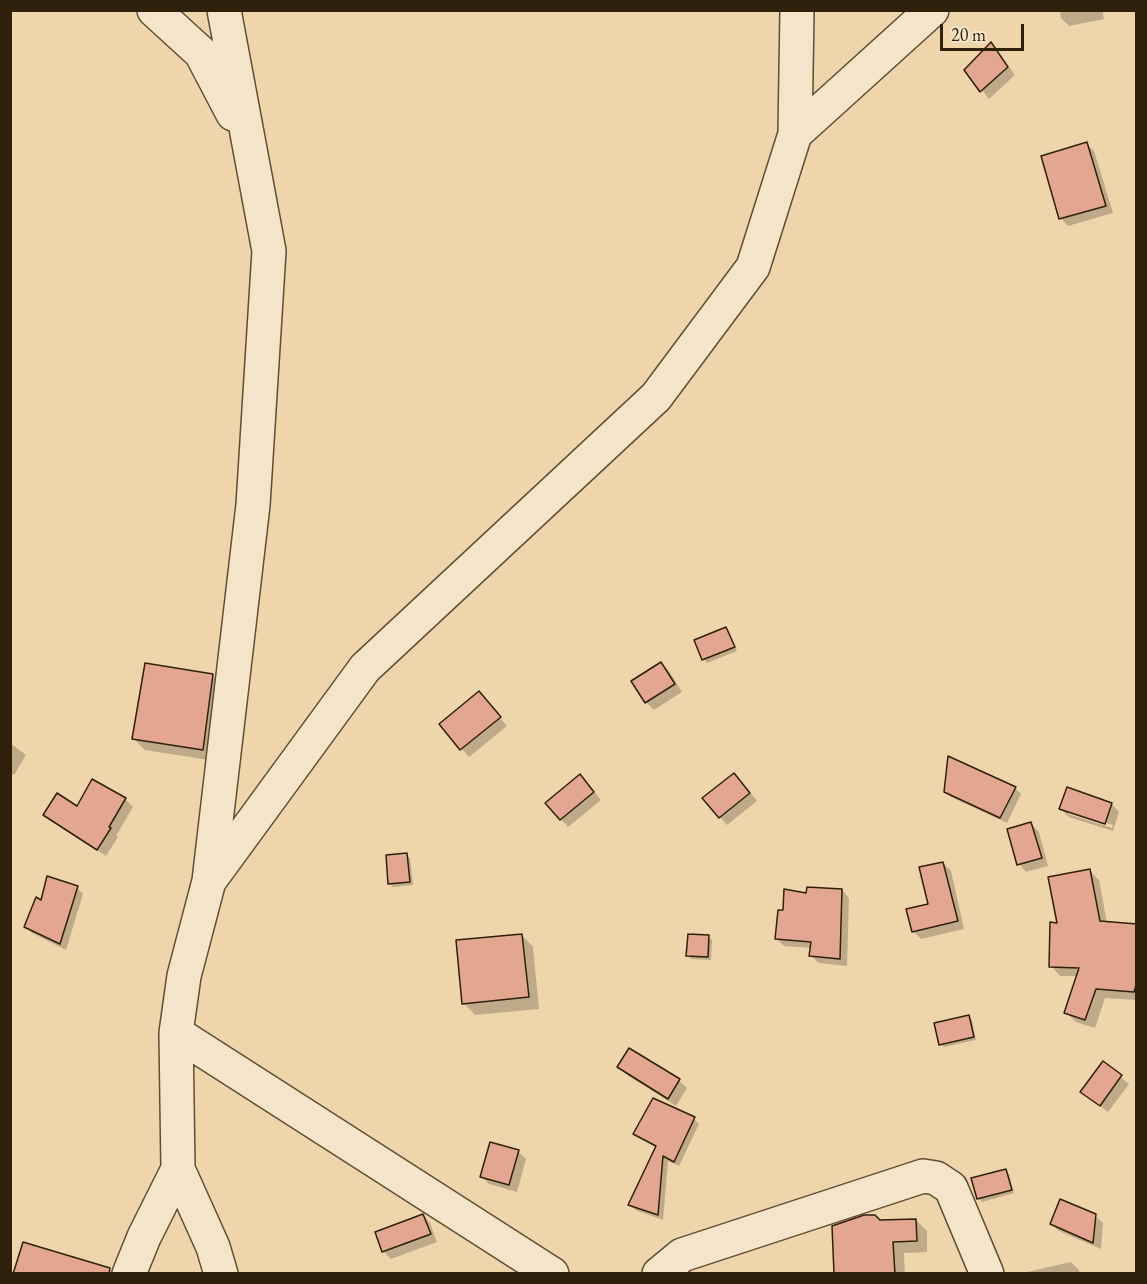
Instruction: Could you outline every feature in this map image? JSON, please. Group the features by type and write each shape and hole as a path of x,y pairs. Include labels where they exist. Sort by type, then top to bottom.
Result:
{"street":[{"path":"154,10 201,53 248,142"},
{"path":"221,1274 213,1247 178,1169 176,1034 184,976 209,881 253,505 269,251 224,10"},
{"path":"209,881 365,668 656,397 753,267 795,134 797,10"},
{"path":"795,134 932,10"},
{"path":"176,1034 552,1274"},
{"path":"129,1274 144,1237 178,1169"},
{"path":"659,1274 682,1255 923,1176 936,1178 951,1188 987,1274"}],"building":[{"path":"991,42 1008,67 980,92 964,70"},
{"path":"1087,142 1106,206 1059,219 1041,156"},
{"path":"726,627 735,647 702,660 694,640"},
{"path":"661,662 675,684 645,703 631,681"},
{"path":"145,663 213,674 203,750 132,739"},
{"path":"479,691 501,717 460,750 439,724"},
{"path":"948,756 1016,787 1000,818 944,792"},
{"path":"734,773 750,793 719,818 702,798"},
{"path":"580,774 594,792 560,820 545,803"},
{"path":"92,779 126,798 97,850 43,815 57,793 77,806"},
{"path":"1067,787 1112,803 1105,824 1059,809"},
{"path":"1031,822 1042,858 1017,865 1007,829"},
{"path":"407,853 410,882 388,884 386,855"},
{"path":"943,862 958,921 912,932 906,909 928,904 919,867"},
{"path":"1090,869 1100,921 1137,924 1137,982 1134,992 1096,989 1085,1020 1064,1013 1079,968 1049,967 1050,922 1057,923 1048,877"},
{"path":"47,876 78,886 60,944 24,927 36,897 41,900"},
{"path":"807,887 842,889 840,959 809,956 811,942 775,939 778,910 783,910 784,889 806,893"},
{"path":"522,934 529,997 462,1004 456,940"},
{"path":"688,934 709,935 708,957 686,956"},
{"path":"969,1015 974,1037 939,1045 934,1023"},
{"path":"629,1048 680,1079 668,1099 617,1067"},
{"path":"1103,1061 1122,1075 1100,1106 1080,1092"},
{"path":"653,1098 695,1117 674,1162 663,1156 658,1215 628,1205 656,1146 633,1134"},
{"path":"490,1142 519,1150 509,1185 480,1177"},
{"path":"1006,1169 1012,1190 977,1199 971,1178"},
{"path":"1060,1199 1096,1214 1093,1243 1050,1224"},
{"path":"423,1214 431,1234 382,1252 375,1232"},
{"path":"864,1215 875,1215 880,1220 916,1219 917,1241 893,1242 895,1274 834,1274 832,1226"},
{"path":"23,1242 110,1268 109,1274 13,1274"}]}
